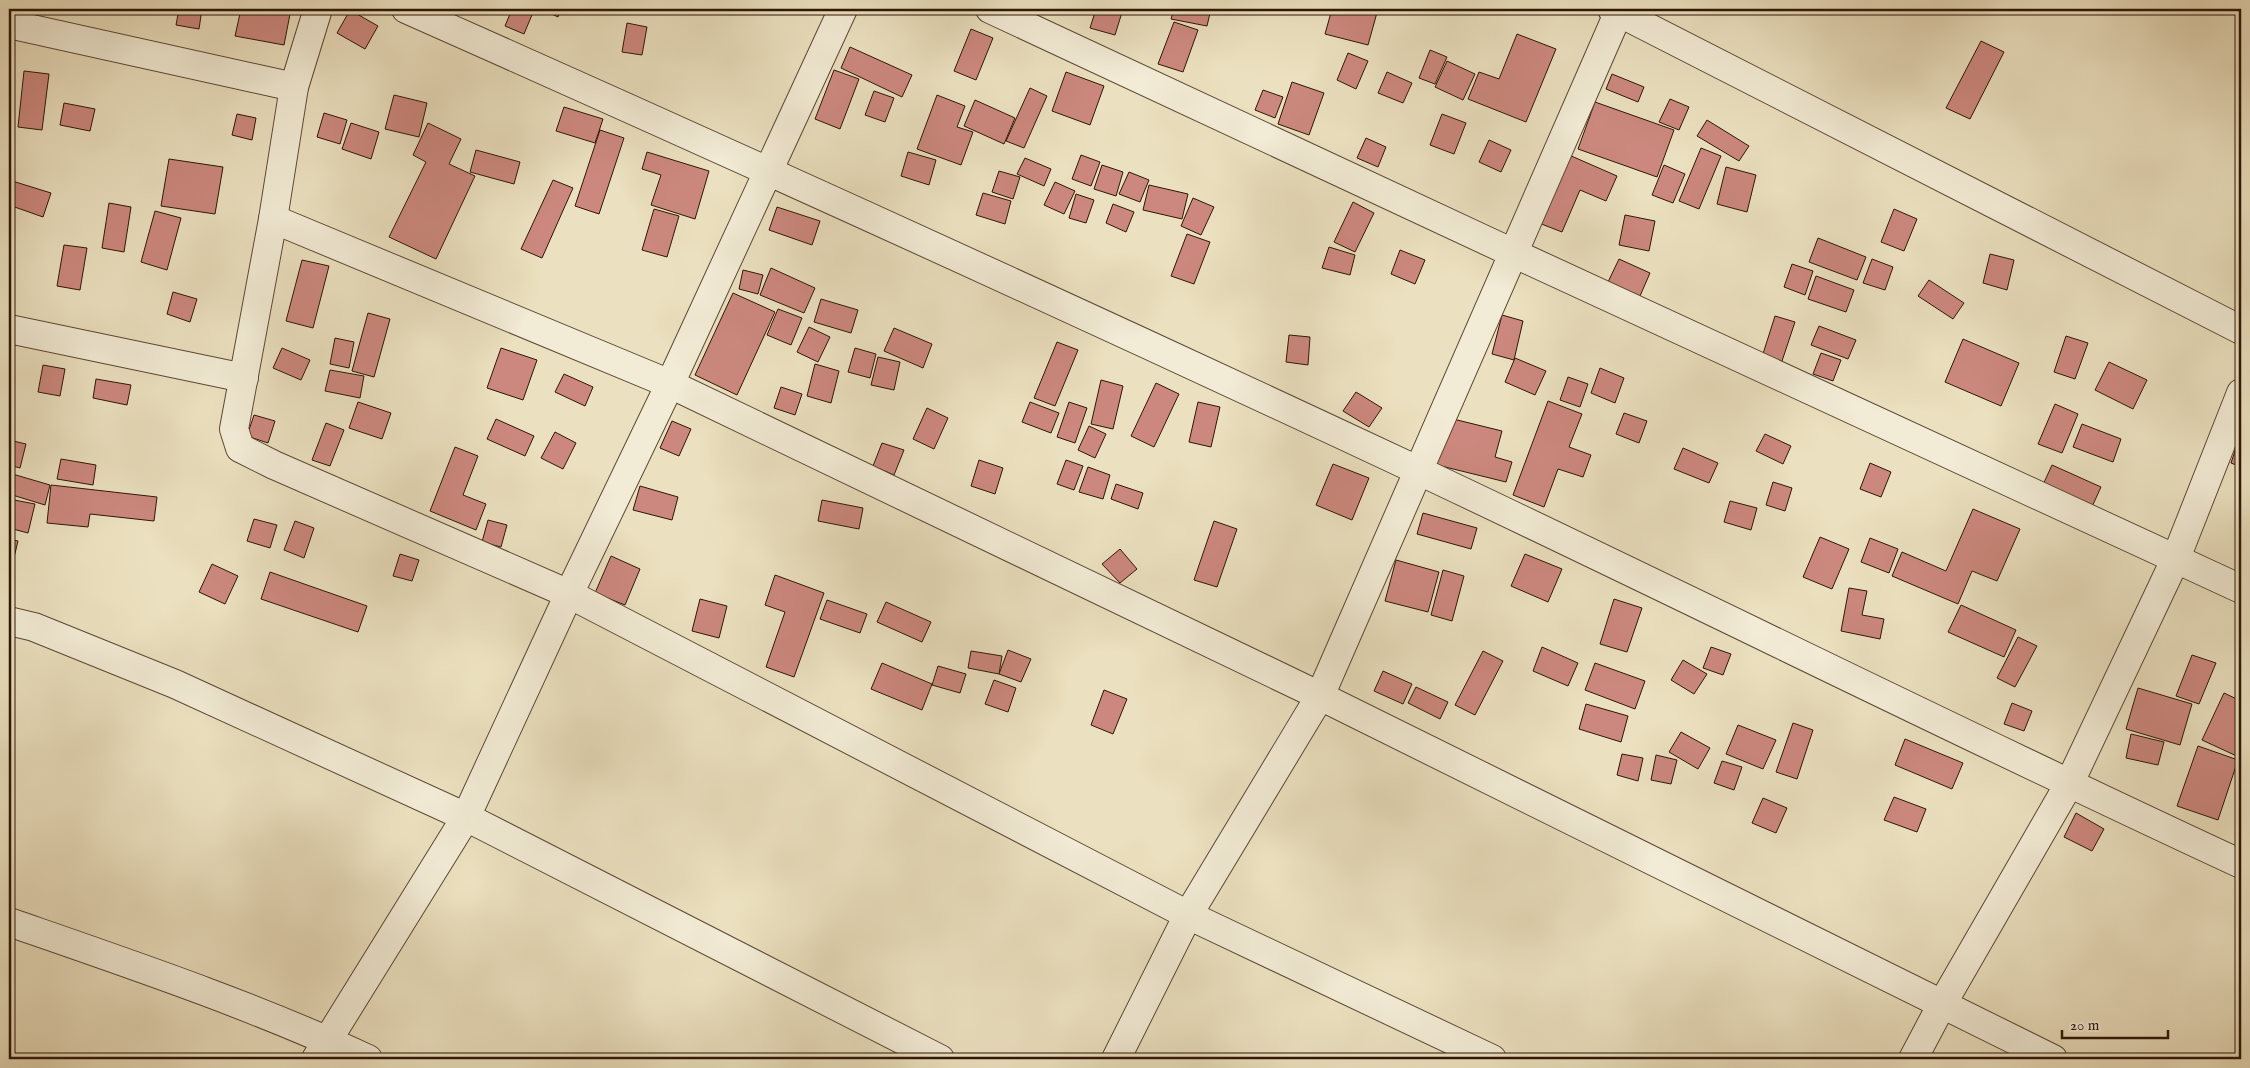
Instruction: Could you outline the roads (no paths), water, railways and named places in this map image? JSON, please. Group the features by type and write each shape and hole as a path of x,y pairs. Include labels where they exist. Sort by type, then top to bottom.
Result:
{"street":[{"path":"318,9 294,87 273,219 234,429 240,448 274,465 568,594 1188,915 1492,1059"},
{"path":"406,9 769,170 1418,471 2069,784 2241,864"},
{"path":"321,1050 466,817 568,594 670,384 843,9"},
{"path":"990,9 1513,254 2241,589"},
{"path":"1116,1059 1188,915 1320,696 1513,254 1617,10 2241,330"},
{"path":"9,24 294,87"},
{"path":"273,219 670,384 1320,696 1941,1006 2053,1059"},
{"path":"9,329 244,378"},
{"path":"1912,1059 2069,784 2176,558 2241,393"},
{"path":"9,620 34,627 175,684 466,817 940,1059"},
{"path":"9,922 143,968 321,1050 368,1059"}]}
